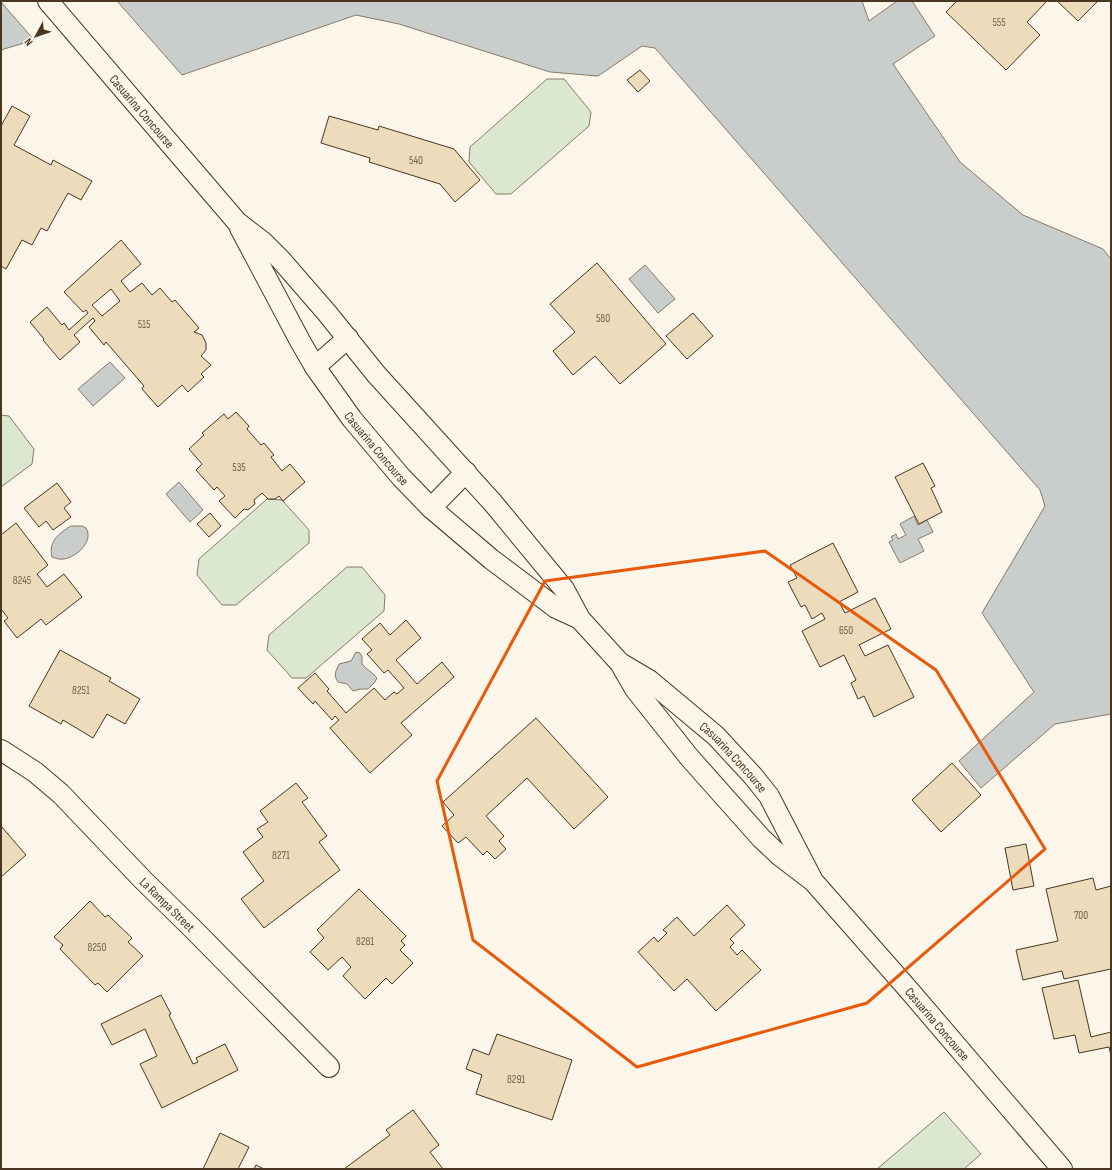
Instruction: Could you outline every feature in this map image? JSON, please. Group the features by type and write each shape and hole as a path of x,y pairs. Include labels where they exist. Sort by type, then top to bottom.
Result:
{"street":[{"name":"Casuarina Concourse","path":"48,1 237,222 263,242 281,260 348,338 376,374 466,472 564,589 580,619 620,663 635,689 674,739 755,832 779,855 813,880 1062,1169"},
{"name":"Casuarina Concourse","path":"237,222 300,341 338,401 362,432 417,495 490,559 556,608 580,619"},
{"path":"315,366 348,338"},
{"path":"431,508 466,472"},
{"name":"Casuarina Concourse","path":"620,663 649,680 716,736 753,776 770,796 813,880"},
{"name":"La Rampa Street","path":"1,750 35,772 61,794 147,884 329,1067"}],"highlighted area":[{"path":"765,551 936,670 1045,849 867,1003 637,1067 473,940 437,781 545,581"}],"green space":[{"path":"547,79 564,79 591,112 589,126 511,194 496,194 469,162 470,147"},
{"path":"1,415 9,416 34,449 32,464 1,487"},
{"path":"267,499 282,500 309,530 309,543 236,605 222,605 197,575 199,559"},
{"path":"347,567 362,567 385,595 384,611 306,678 292,678 267,650 269,635"},
{"path":"944,1112 981,1154 964,1169 877,1169"}],"shaded area":[{"path":"117,1 862,1 869,21 897,1 912,1 935,36 893,64 960,162 1023,215 1103,249 1111,259 1111,714 1055,724 981,788 959,761 1034,692 982,613 1045,506 1040,490 655,48 642,46 598,76 550,72 399,24 356,15 182,75"},
{"path":"1,2 34,40 1,50"},
{"path":"645,265 675,299 658,313 629,279"},
{"path":"110,362 125,378 93,406 78,389"},
{"path":"179,482 203,510 190,522 166,494"},
{"path":"914,516 918,525 927,520 933,532 918,539 924,551 900,563 889,542 893,540 891,537 896,534 898,539 906,535 900,524"},
{"path":"71,526 82,526 86,528 88,538 83,548 69,558 61,559 52,557 51,552 53,542 62,532"},
{"path":"356,652 360,653 362,657 362,664 377,678 368,689 353,691 347,684 338,682 335,675 339,664 351,661"}],"building":[{"path":"957,1 1047,1 1027,22 1040,35 1006,70 946,12"},
{"path":"1057,1 1098,1 1078,21"},
{"path":"640,70 650,81 638,92 627,80"},
{"path":"12,106 30,116 14,145 51,165 53,160 92,181 81,200 68,193 47,231 41,228 32,245 22,240 6,269 1,266 1,126"},
{"path":"329,116 378,130 379,126 454,149 480,180 455,202 440,184 369,162 370,158 321,143"},
{"path":"121,240 141,264 121,281 130,292 142,283 152,295 160,288 172,302 175,300 199,328 194,332 202,335 206,343 206,350 201,356 211,365 201,374 204,377 188,392 182,385 158,407 142,389 144,386 106,342 104,345 89,327 95,321 93,318 74,335 80,342 60,360 30,322 47,307 62,325 64,323 69,330 88,313 86,310 83,312 64,292","holes":["111,289 120,301 102,316 92,305"]},
{"path":"597,263 666,344 620,384 595,356 573,375 553,351 575,332 550,304"},
{"path":"693,313 713,336 687,359 666,336"},
{"path":"236,412 249,426 247,429 261,445 264,443 274,455 271,457 282,471 290,464 305,482 283,501 279,496 275,499 268,499 262,493 254,500 255,504 248,510 244,509 235,518 219,501 225,496 217,487 214,490 196,470 202,464 189,449 204,435 202,433 224,414 228,419"},
{"path":"923,463 935,486 931,488 942,512 919,524 895,477"},
{"path":"57,483 71,502 64,508 71,517 53,530 46,521 39,527 24,508"},
{"path":"210,513 221,526 209,537 197,524"},
{"path":"16,523 48,565 37,574 47,587 64,574 82,597 46,625 41,619 17,638 4,621 8,618 1,609 1,535"},
{"path":"833,543 858,592 839,602 845,613 875,598 891,629 859,645 865,656 888,645 914,697 874,717 864,696 858,699 851,683 856,680 844,655 820,667 802,631 825,619 822,613 812,619 805,605 801,607 788,582 797,578 790,565"},
{"path":"406,620 421,638 396,660 417,684 442,662 454,677 401,723 412,735 370,773 330,728 339,720 335,716 332,720 315,701 313,704 298,688 315,673 329,689 327,691 346,713 374,688 385,700 394,692 397,694 404,688 388,670 384,673 367,654 372,650 362,639 380,623 390,635"},
{"path":"60,650 111,678 109,681 140,699 125,724 107,714 93,738 63,720 61,724 29,706"},
{"path":"536,718 608,797 574,829 527,778 486,816 504,836 499,841 506,849 495,859 487,851 483,855 466,837 458,843 442,826 454,815 443,802"},
{"path":"952,763 981,795 941,832 912,800"},
{"path":"296,783 308,798 302,802 327,836 319,842 340,870 264,928 241,899 264,881 243,852 263,837 257,829 268,822 260,811"},
{"path":"1,826 26,855 1,877"},
{"path":"1026,844 1034,886 1013,890 1005,848"},
{"path":"1093,878 1096,890 1111,886 1111,969 1064,979 1062,971 1023,980 1016,950 1058,941 1046,889"},
{"path":"359,889 406,936 401,941 405,945 400,950 413,963 392,984 386,978 365,999 343,976 351,967 342,957 328,970 310,952 324,938 317,930"},
{"path":"90,901 105,917 108,915 132,938 128,942 143,956 107,992 98,983 95,985 60,949 63,945 54,937"},
{"path":"727,905 745,925 730,939 734,943 730,947 737,955 742,950 761,970 716,1011 687,979 674,991 638,952 654,937 658,942 667,933 663,930 677,917 694,936"},
{"path":"1078,980 1091,1037 1111,1032 1111,1056 1109,1047 1079,1053 1075,1035 1054,1039 1042,988"},
{"path":"161,995 193,1064 198,1062 196,1058 225,1044 238,1070 162,1108 140,1064 157,1056 145,1029 112,1045 101,1024"},
{"path":"497,1034 572,1060 552,1120 476,1094 482,1075 466,1069 473,1049 489,1055"},
{"path":"413,1110 439,1145 430,1152 443,1169 344,1169 390,1135 386,1130"},
{"path":"220,1133 249,1147 238,1169 203,1169"},
{"path":"256,1165 264,1169 254,1169"}]}
